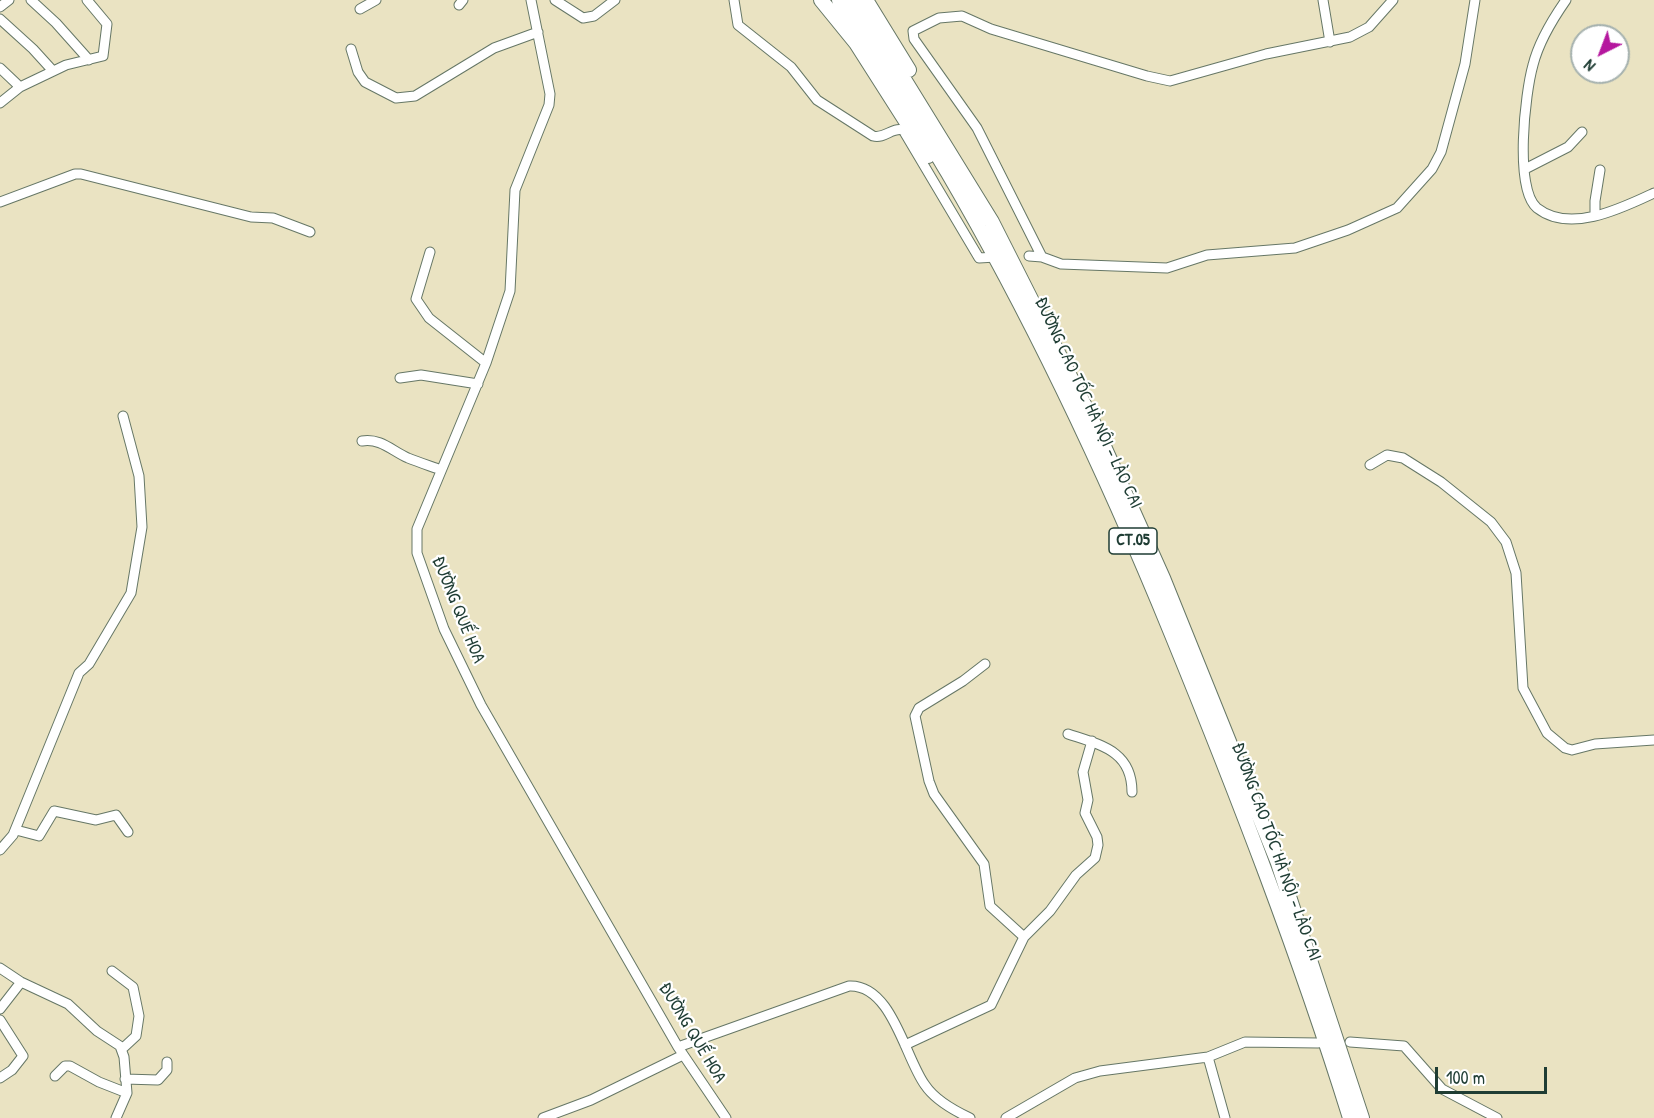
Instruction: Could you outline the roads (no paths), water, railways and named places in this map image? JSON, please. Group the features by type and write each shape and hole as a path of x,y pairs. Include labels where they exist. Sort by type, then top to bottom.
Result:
{"highway":[{"path":"821,0 856,43 924,151 970,211"},
{"name":"ĐƯỜNG CAO TỐC HÀ NỘI - LÀO CAI","path":"839,0 903,96 970,211 1007,276 1084,430 1150,582 1268,873 1350,1118"},
{"name":"ĐƯỜNG CAO TỐC HÀ NỘI - LÀO CAI","path":"853,0 938,131 1018,270 1094,424 1162,578 1278,863 1362,1118"},
{"path":"866,0 898,50 938,131"}],"street":[{"path":"0,7 9,0"},
{"path":"31,0 56,23 89,60"},
{"path":"0,104 20,87 53,71 99,58 105,53 107,29 104,20 87,0"},
{"path":"360,9 376,0"},
{"name":"ĐƯỜNG QUẾ HOA","path":"531,0 550,84 549,105 515,190 512,285 478,384 417,529 417,553 444,629 481,705 681,1051 726,1118"},
{"path":"555,0 578,17 588,18 615,0"},
{"path":"734,0 738,25 791,68 817,100 873,136 884,137 896,130 903,130 979,258 996,257"},
{"path":"1323,0 1330,42"},
{"path":"1042,257 977,128 914,39 913,31 917,27 939,18 962,16 991,29 1167,81 1266,54 1330,42 1364,31 1393,0"},
{"path":"1029,256 1042,257 1061,264 1167,268 1207,255 1295,248 1348,230 1397,208 1432,169 1441,152 1465,64 1474,0"},
{"path":"1566,0 1547,30 1533,65 1525,121 1524,169 1528,197 1542,211 1560,218 1596,215 1618,209 1654,193"},
{"path":"0,19 53,71"},
{"path":"351,48 358,72 364,82 396,98 415,96 494,48 538,32"},
{"path":"0,68 20,87"},
{"path":"1524,169 1568,147 1582,132"},
{"path":"1596,215 1595,201 1600,170"},
{"path":"0,202 75,174 81,174 250,217 273,218 309,232"},
{"path":"430,252 416,299 429,318 486,363"},
{"path":"400,378 421,375 478,384"},
{"path":"0,850 16,830 79,673 89,664 133,587 142,517 139,476 123,416"},
{"path":"362,441 375,441 389,446 406,457 441,470"},
{"path":"1370,465 1387,455 1413,463 1473,507 1501,534 1515,568 1523,688 1538,719 1557,743 1572,750 1595,744 1654,740"},
{"path":"985,664 963,681 919,708 915,716 934,794 984,864 990,906 1024,937"},
{"path":"1068,734 1092,741 1125,763 1132,778 1132,792"},
{"path":"905,1045 991,1005 1024,937 1050,911 1076,875 1092,862 1097,852 1097,837 1085,813 1088,800 1083,772 1092,741"},
{"path":"16,830 39,836 54,811 96,820 116,815 128,832"},
{"path":"0,968 21,982 68,1004 122,1049 127,1093 116,1118"},
{"path":"112,971 133,987 139,1016 136,1036 122,1049"},
{"path":"0,1009 21,982"},
{"path":"543,1118 591,1100 681,1051 849,986 858,985 868,988 883,1005 920,1077 931,1093 970,1118"},
{"path":"0,1020 23,1056 12,1070 0,1078"},
{"path":"1006,1118 1087,1074 1208,1057 1245,1042 1318,1043"},
{"path":"1350,1042 1404,1046 1442,1089 1497,1118"},
{"path":"1208,1057 1225,1118"},
{"path":"125,1079 158,1080 166,1070 167,1062"},
{"path":"55,1076 70,1066 99,1082 127,1093"}]}
